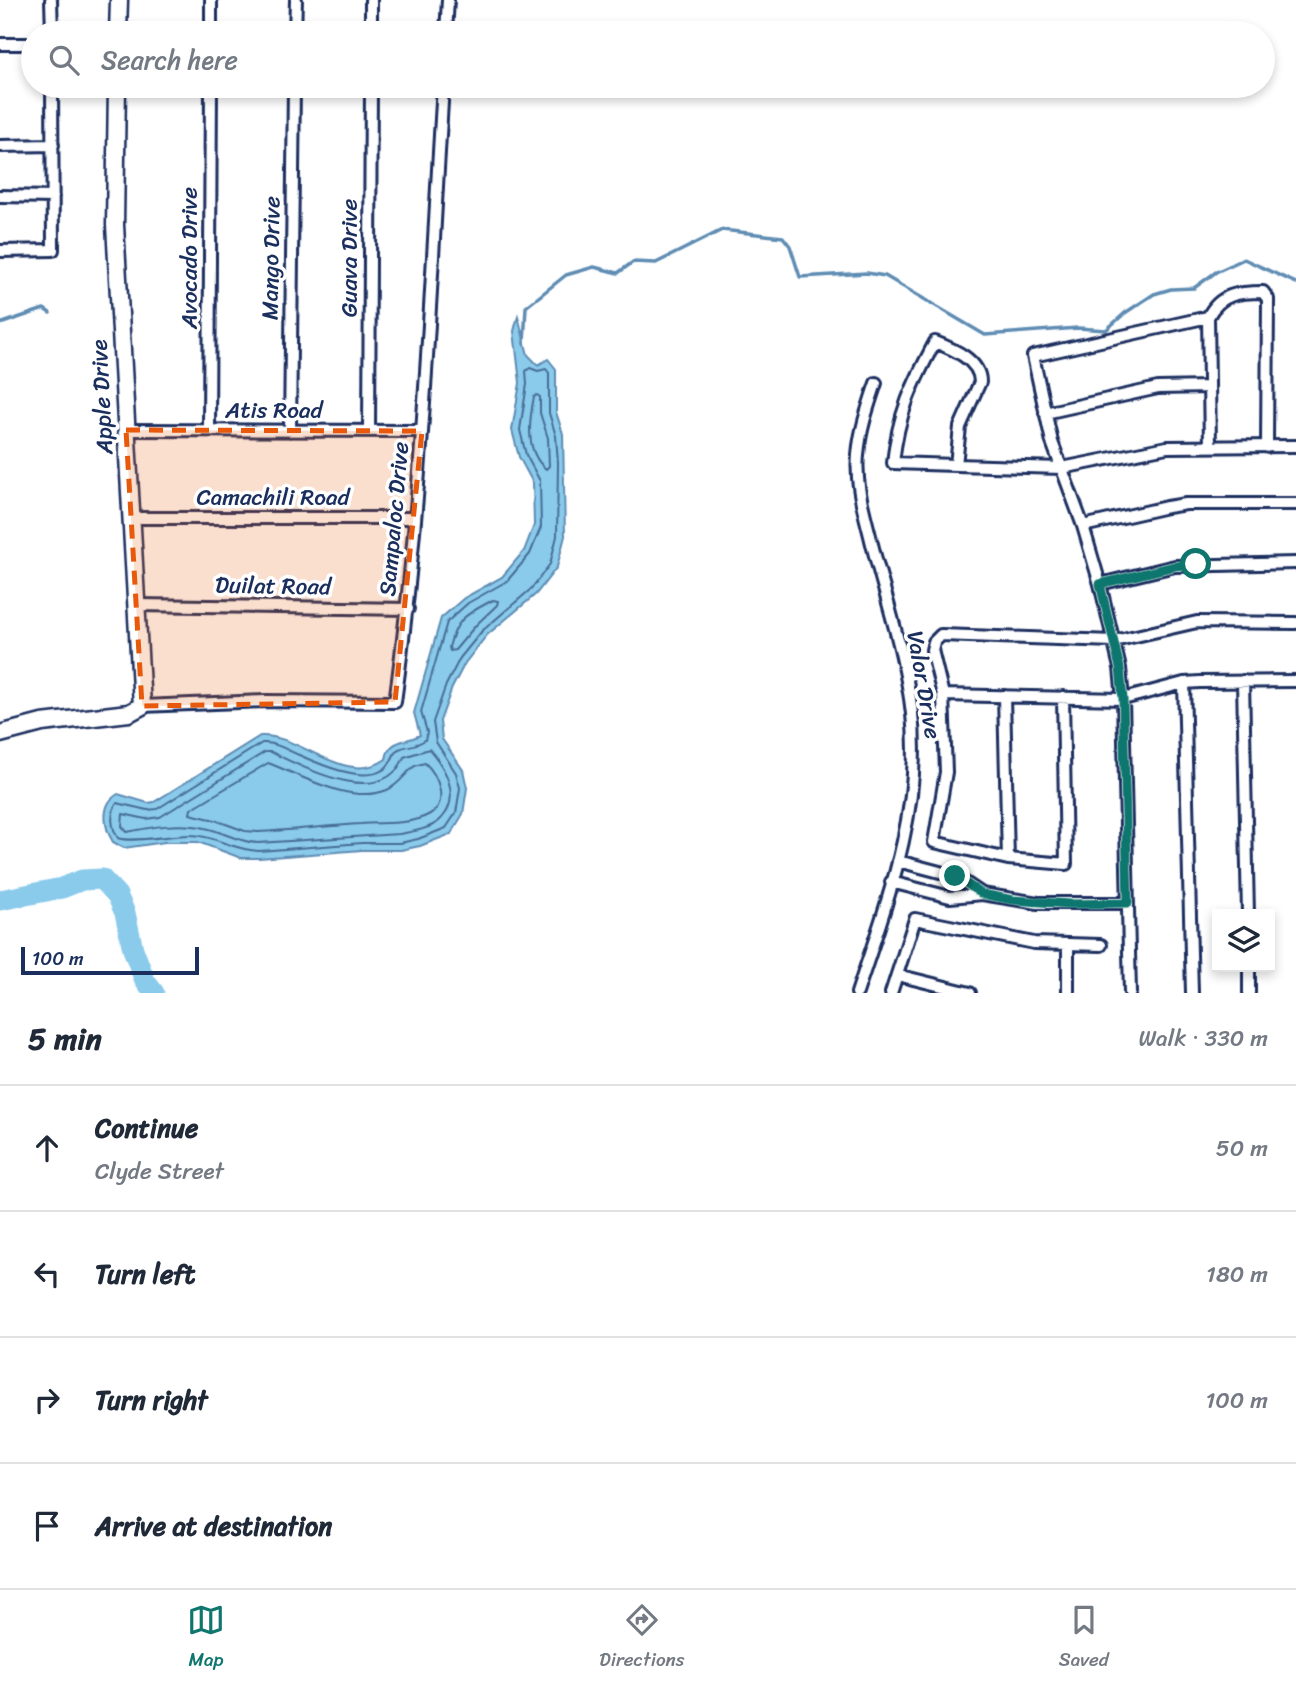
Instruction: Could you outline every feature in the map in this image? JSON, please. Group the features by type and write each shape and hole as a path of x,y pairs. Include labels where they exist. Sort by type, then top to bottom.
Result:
{"street":[{"path":"51,0 52,21"},
{"path":"118,21 119,0"},
{"path":"211,0 211,21"},
{"path":"295,21 296,0"},
{"path":"371,0 371,21"},
{"path":"447,21 448,0"},
{"path":"0,44 21,44"},
{"path":"0,251 53,250 52,98"},
{"name":"Apple Drive","path":"117,98 116,225 142,706"},
{"name":"Avocado Drive","path":"209,430 211,98"},
{"name":"Mango Drive","path":"290,431 294,98"},
{"name":"Guava Drive","path":"369,431 371,98"},
{"name":"Sampaloc Drive","path":"142,706 266,701 395,702 408,609 422,431 442,98"},
{"path":"0,146 52,145"},
{"path":"0,196 53,197"},
{"path":"1210,446 1208,317 1212,309 1236,292 1263,292 1268,299 1267,447"},
{"path":"1130,993 1123,699 1114,641 1100,584 1045,413 1033,356 1208,317"},
{"path":"956,465 960,427 980,382 980,375 962,355 935,342 910,390 901,414 893,464 1062,468 1167,447 1296,446"},
{"name":"Valor Drive","path":"857,993 898,860 913,780 912,712 858,484 860,439 876,383"},
{"path":"1045,413 1158,388 1209,387"},
{"name":"Atis Road","path":"127,430 422,431"},
{"path":"1083,526 1186,505 1296,504"},
{"name":"Camachili Road","path":"132,518 415,519"},
{"path":"1100,584 1175,566 1296,563"},
{"name":"Duilat Road","path":"137,605 408,609"},
{"path":"1063,697 1066,864 1008,859 934,842 946,772 943,695 932,650 934,642 941,635 1114,641 1197,622 1296,623"},
{"path":"1243,681 1248,909"},
{"path":"943,695 1123,699 1184,684 1296,681"},
{"path":"1184,684 1192,993"},
{"path":"1004,696 1008,859"},
{"path":"0,734 42,723 129,713 142,706"},
{"path":"898,860 955,876 982,894"},
{"path":"891,882 950,897 982,894 1038,903 1128,903"},
{"path":"891,993 915,919 1006,939 1101,945"},
{"path":"1068,945 1068,993"},
{"path":"1249,972 1249,993"},
{"path":"897,975 953,991 970,993"}],"highlighted area":[{"path":"126,430 422,431 395,702 142,706"}],"water":[{"path":"518,316 528,355 538,365 548,359 556,369 556,412 563,434 565,536 557,567 536,594 487,635 465,663 452,688 440,721 442,739 463,770 467,788 463,814 451,834 401,850 362,850 259,858 241,858 198,842 165,842 124,848 113,842 105,817 112,798 118,794 148,803 154,802 260,736 291,742 339,764 355,767 370,766 386,759 394,745 420,735 414,713 441,618 464,598 502,577 524,551 534,525 533,483 519,457 512,430 520,383 514,331"}],"waterway":[{"path":"524,343 526,307 566,275 594,267 618,273 633,262 656,263 722,230 783,237 790,246 800,277 867,273 885,276 985,335 1078,328 1106,330 1125,313 1154,294 1171,289 1194,288 1216,272 1244,259 1296,283"},
{"path":"0,324 44,309 50,313"},
{"path":"0,900 62,888 82,880 102,879 117,895 145,981 154,993"}],"route":[{"path":"955,876 982,894 1013,900 1069,904 1128,903 1123,699 1120,668 1100,584 1175,566 1196,564"}]}
